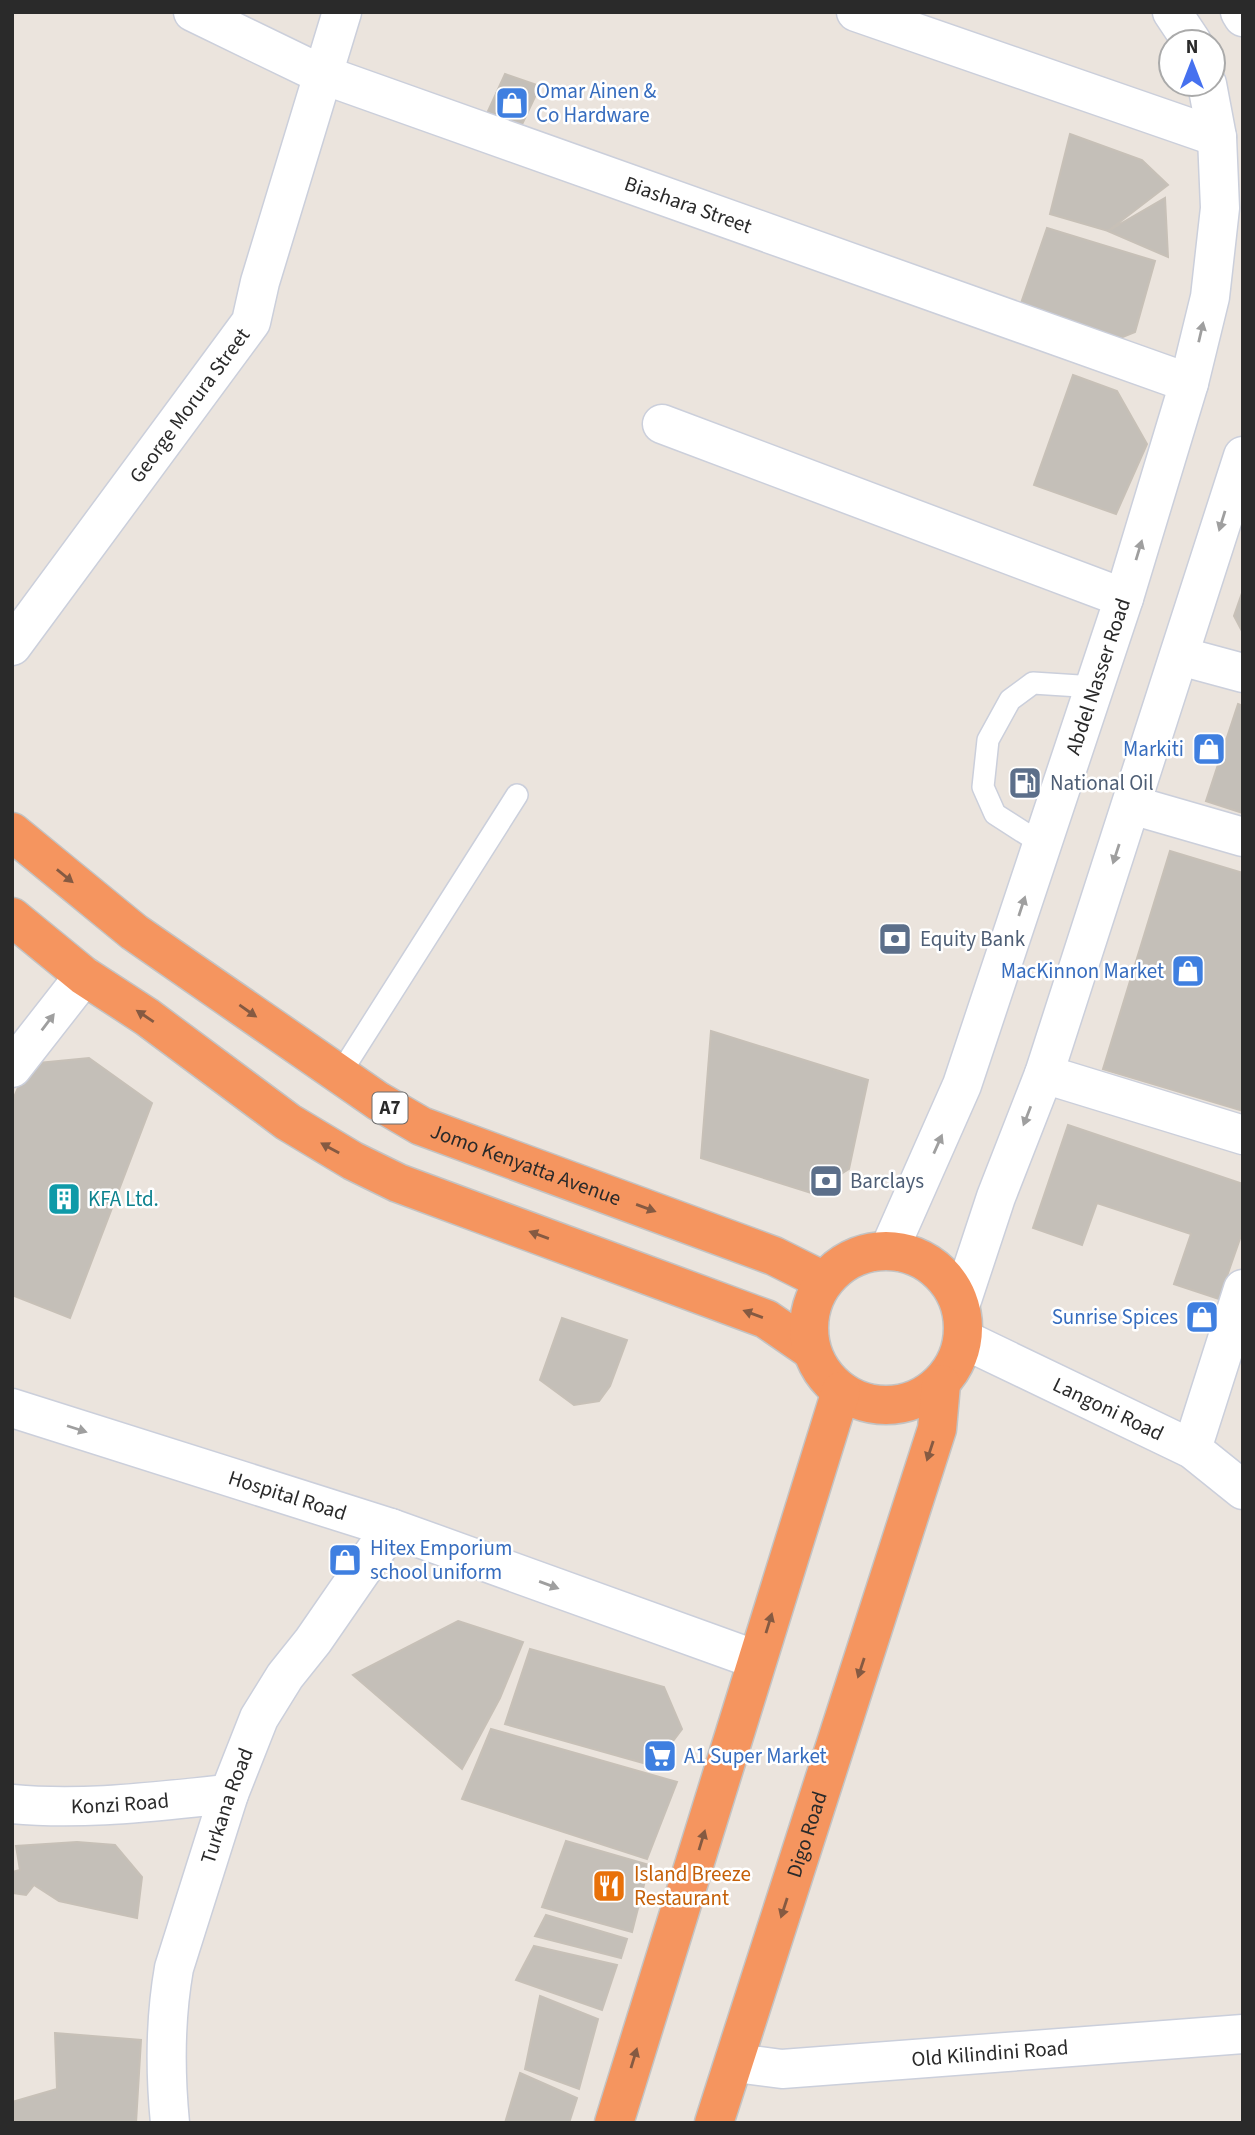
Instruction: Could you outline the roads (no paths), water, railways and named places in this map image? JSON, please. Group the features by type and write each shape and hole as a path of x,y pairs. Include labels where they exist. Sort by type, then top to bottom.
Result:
{"highway":[{"name":"Jomo Kenyatta Avenue","path":"12,832 134,932 378,1101 421,1126 774,1255 824,1281"},
{"path":"12,917 84,976 148,1017 288,1122 353,1161 398,1183 766,1319 811,1350"},
{"path":"889,1250 919,1257 945,1276 961,1303 965,1340 956,1364 941,1384 919,1399 893,1406 866,1403 841,1391 822,1373 811,1350 808,1326 813,1302 824,1281 841,1264 864,1253 889,1250"},
{"name":"Digo Road","path":"714,2123 937,1429 941,1384"},
{"path":"614,2123 841,1391"}],"street":[{"name":"Biashara Street","path":"193,12 321,74 1189,383"},
{"name":"George Morura Street","path":"12,646 251,322 321,74 342,12"},
{"path":"856,12 1217,137"},
{"path":"1172,12 1183,28"},
{"name":"Abdel Nasser Road","path":"889,1250 947,1125 1095,687 1189,383 1218,249 1220,208 1217,137 1210,98"},
{"path":"662,424 1124,598"},
{"path":"961,1303 996,1197 1044,1074 1243,456"},
{"path":"1180,656 1243,673"},
{"path":"1132,805 1243,838"},
{"path":"12,1068 84,976"},
{"path":"1044,1074 1243,1135"},
{"path":"1192,1449 1243,1289"},
{"name":"Langoni Road","path":"965,1340 1192,1449 1243,1490"},
{"name":"Hospital Road","path":"12,1408 391,1528 757,1661"},
{"name":"Turkana Road","path":"170,2123 166,2084 170,1993 174,1968 229,1794 266,1708 391,1528"},
{"name":"Konzi Road","path":"12,1804 47,1807 111,1805 229,1794"},
{"name":"Old Kilindini Road","path":"735,2063 782,2069 1243,2034"}],"lane":[{"path":"1042,844 995,814 983,787 988,740 1010,700 1033,683 1095,687"},
{"path":"340,1074 517,794"}],"place":[{"name":"Omar Ainen & Co Hardware","path":"512,103"},
{"name":"Markiti","path":"1209,749"},
{"name":"National Oil","path":"1025,783"},
{"name":"Equity Bank","path":"895,939"},
{"name":"MacKinnon Market","path":"1188,971"},
{"name":"Barclays","path":"826,1181"},
{"name":"KFA Ltd.","path":"64,1199"},
{"name":"Sunrise Spices","path":"1202,1317"},
{"name":"Hitex Emporium school uniform","path":"345,1560"},
{"name":"A1 Super Market","path":"660,1756"},
{"name":"Island Breeze Restaurant","path":"609,1886"}]}
